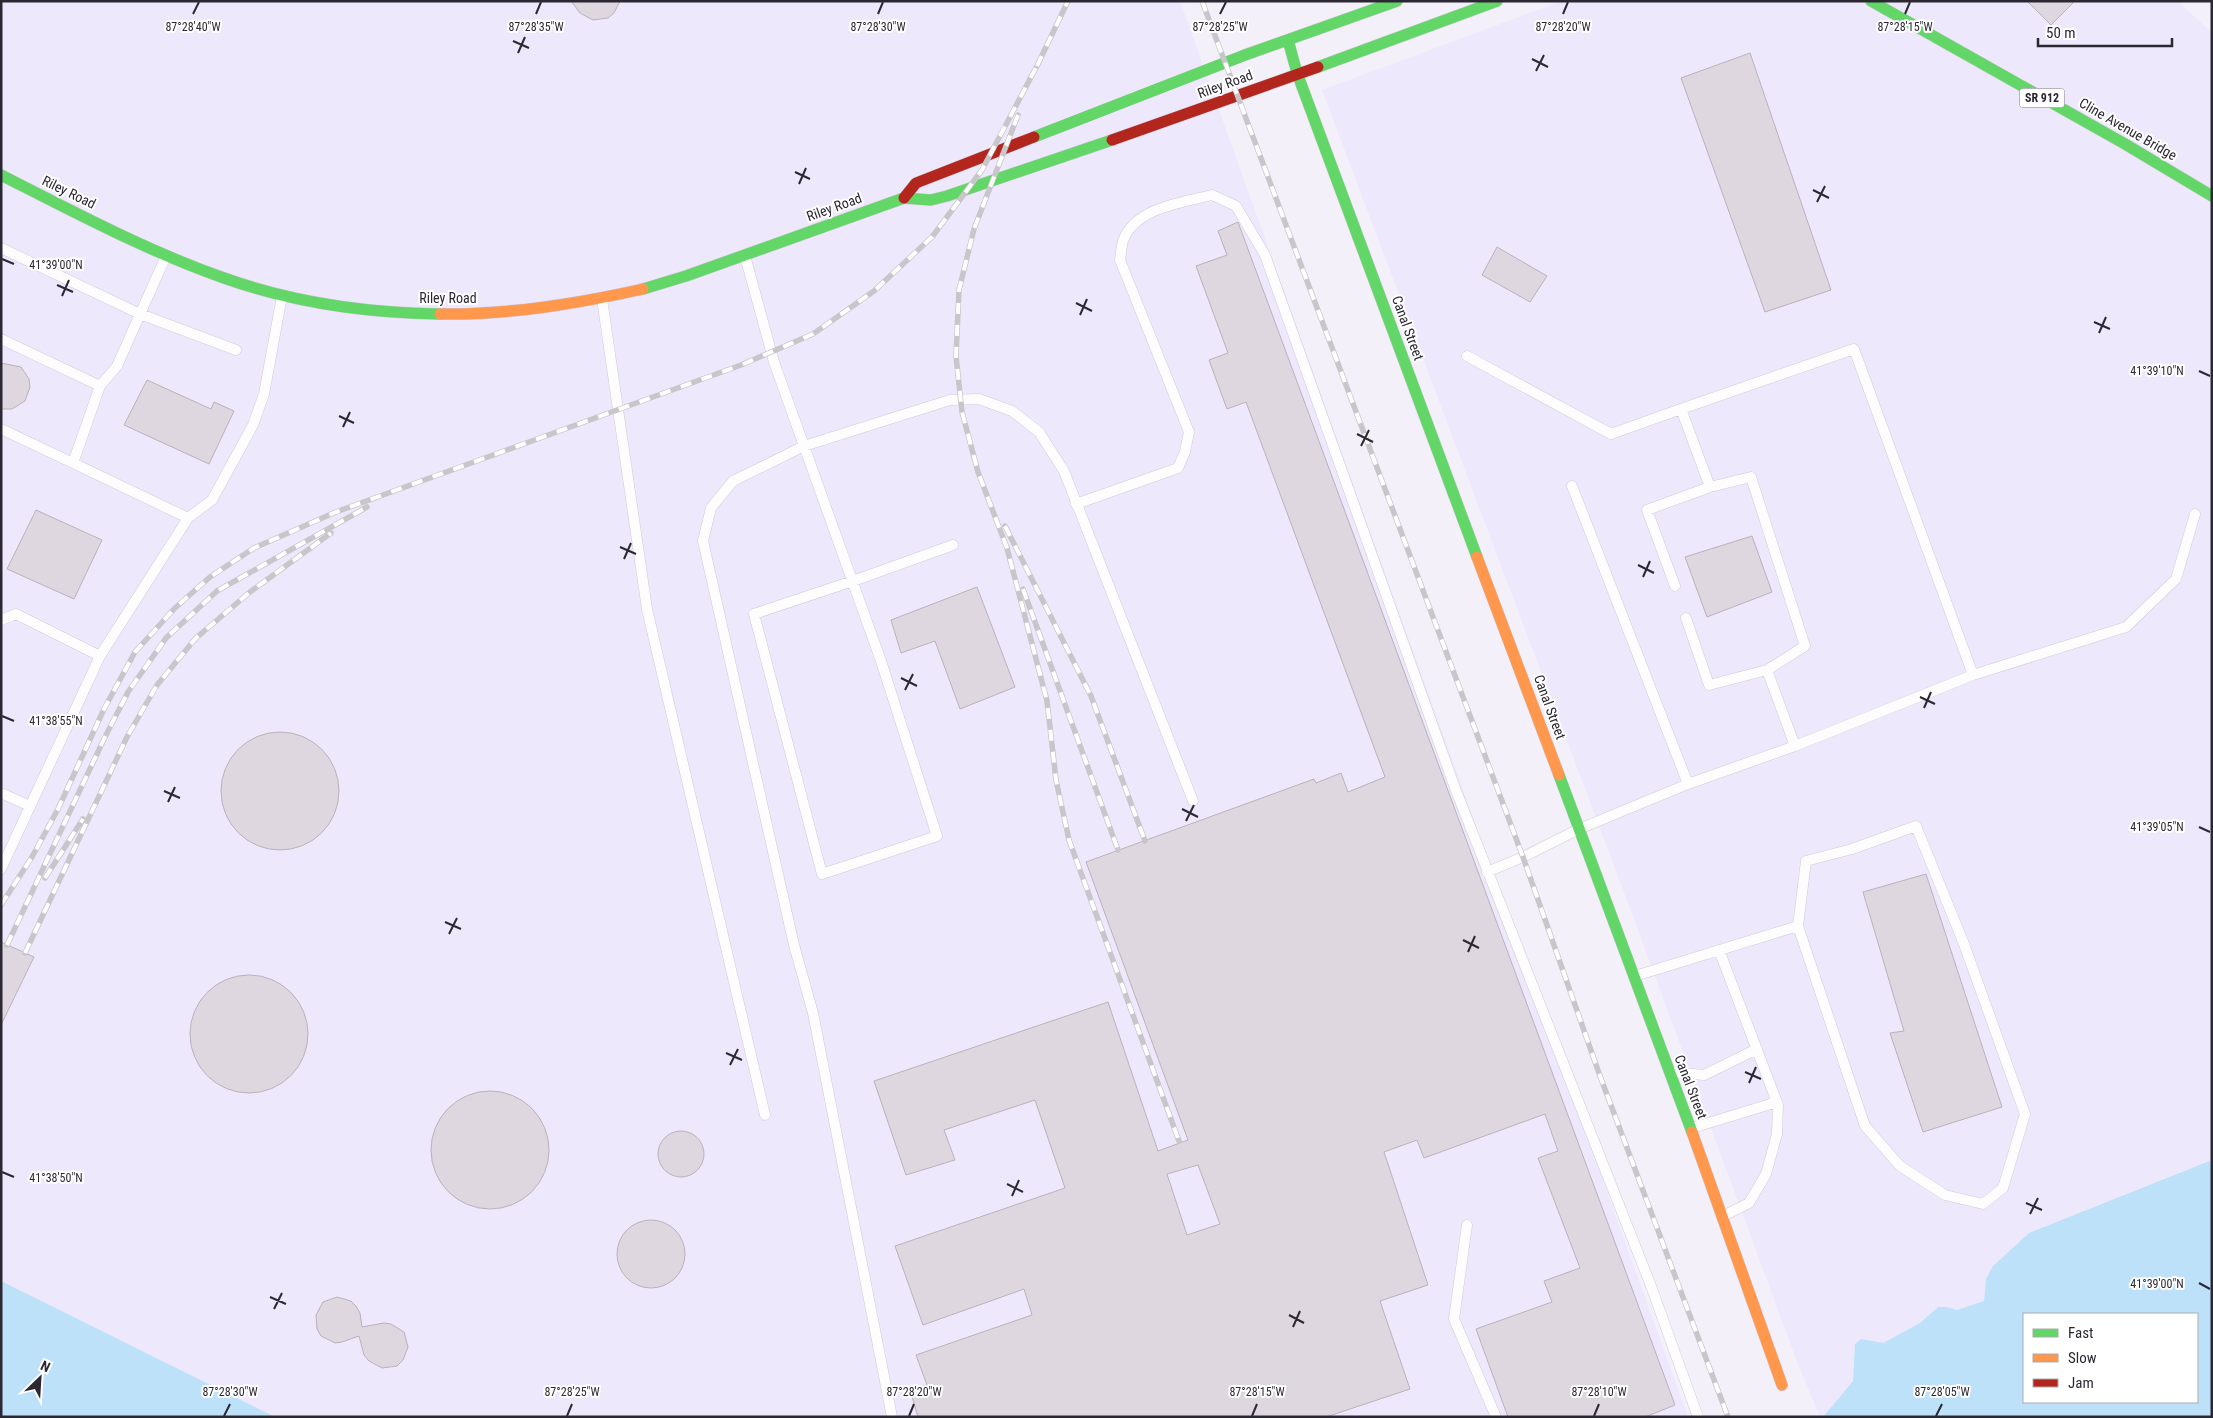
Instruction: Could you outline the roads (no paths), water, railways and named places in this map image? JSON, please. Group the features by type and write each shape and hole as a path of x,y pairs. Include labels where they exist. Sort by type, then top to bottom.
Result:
{"main road":[{"name":"Riley Road","path":"904,198 916,183 1288,40 1397,1"},
{"name":"Riley Road","path":"1,175 166,255 227,279 282,295 354,308 430,314 500,313 533,310 601,298 666,283 904,198 930,200 947,196 1202,109 1497,1"},
{"name":"Cline Avenue Bridge","path":"1871,1 2125,144 2212,196"},
{"name":"Canal Street","path":"1288,40 1298,73 1723,1216 1782,1385"}],"lane":[{"path":"1076,504 1178,468 1189,432 1120,260 1123,241 1136,222 1162,208 1212,195 1236,206 1265,255 1448,769 1651,1286 1698,1417"},
{"path":"1,248 140,314 236,350"},
{"path":"74,464 100,386 117,366 166,255"},
{"path":"745,255 774,362 854,581 882,661 937,836 822,874 754,614 854,581 953,545"},
{"path":"1,869 100,656 188,518 212,500 253,425 264,394 282,295"},
{"path":"601,298 647,609 766,1115"},
{"path":"1,339 100,386"},
{"path":"1467,356 1612,434 1854,349 1973,675"},
{"path":"892,1417 813,1013 794,945 703,541 710,508 733,481 804,446 950,400 979,399 1012,411 1039,432 1064,471 1193,801"},
{"path":"1681,409 1710,487"},
{"path":"1,429 188,518"},
{"path":"1675,586 1647,510 1710,487 1751,476 1805,646 1767,670 1709,685 1686,618"},
{"path":"1572,486 1688,784"},
{"path":"1487,872 1523,857 1579,829 1688,784 1795,746 1973,675 2126,627 2176,579 2194,514"},
{"path":"1,620 16,614 100,656"},
{"path":"1767,670 1795,746"},
{"path":"1,793 30,806"},
{"path":"1916,826 1964,944 2025,1114 2003,1188 1983,1204 1945,1194 1900,1166 1864,1126 1798,926 1806,861 1852,849 1916,826"},
{"path":"1634,976 1798,926"},
{"path":"1719,950 1777,1102 1777,1134 1766,1174 1748,1202 1723,1216"},
{"path":"1670,1072 1704,1075 1757,1049"},
{"path":"1691,1129 1777,1102"},
{"path":"1467,1225 1454,1319 1496,1417"}],"water":[{"path":"2212,1160 2212,1417 1823,1417 1853,1381 1855,1344 1861,1339 1883,1343 1920,1323 1938,1307 1957,1310 1984,1301 1986,1279 1993,1266 2029,1233"},
{"path":"1,1281 269,1414 275,1417 1,1417"}],"railway":[{"path":"1037,66 1068,1"},
{"path":"1202,1 1523,857 1600,1076 1728,1417"},
{"path":"1,905 32,857 58,809 104,709 135,652 175,608 210,577 254,548 336,512 741,365 813,334 874,291 932,237 982,170 1039,62"},
{"path":"1018,115 974,229 959,290 956,356 962,412 978,472 1007,548 1047,701 1056,780 1069,840 1179,1141"},
{"path":"7,945 128,692 166,638 217,591 367,507"},
{"path":"1005,526 1091,696 1145,841"},
{"path":"25,953 127,737 157,685 196,638 250,592 331,533"},
{"path":"1023,589 1118,850"},
{"path":"45,878 83,819"}]}
